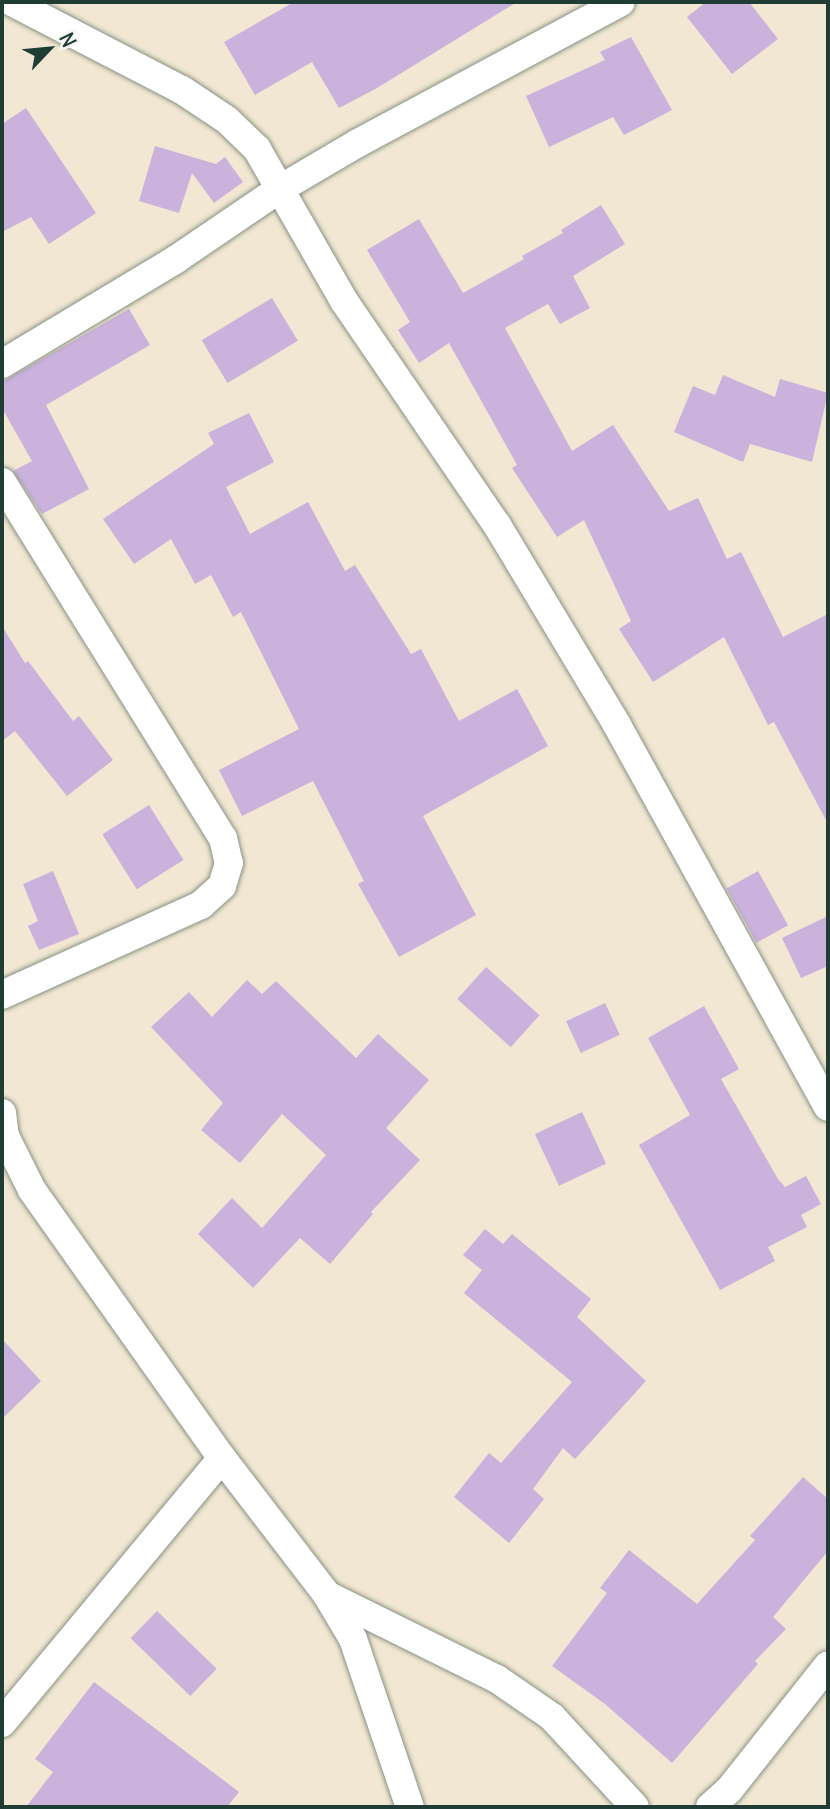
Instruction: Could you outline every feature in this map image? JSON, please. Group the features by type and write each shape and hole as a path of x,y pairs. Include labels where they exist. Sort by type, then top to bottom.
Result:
{"street":[{"path":"12,2 182,90 227,120 257,149 278,190 344,301 496,525 617,725 820,1075 828,1107"},
{"path":"2,364 175,260 278,190 621,2"},
{"path":"2,482 223,838 229,863 222,886 201,905 2,995"},
{"path":"3,1127 32,1190 222,1458 327,1595 353,1639 410,1807"},
{"path":"2,1723 222,1458"},
{"path":"327,1595 497,1679 552,1717 635,1807"},
{"path":"710,1807 729,1790 828,1665"}],"building":[{"path":"294,2 517,2 377,88 339,108 312,62 255,95 224,42"},
{"path":"706,2 749,2 778,39 732,74 687,17"},
{"path":"631,37 672,110 624,135 613,117 549,147 526,96 605,60 600,52"},
{"path":"26,108 96,213 49,244 31,217 2,232 2,124"},
{"path":"155,146 216,164 225,157 243,182 214,203 192,173 179,213 139,201"},
{"path":"601,205 625,244 573,276 590,308 560,324 548,304 505,328 572,451 613,425 669,511 698,498 727,559 741,552 783,637 828,614 828,824 774,722 768,725 724,637 653,682 619,629 631,621 584,520 557,537 512,468 517,465 449,343 419,363 398,330 410,322 367,250 419,219 463,293 524,259 522,256 563,233 561,230"},
{"path":"272,298 298,341 227,383 202,340"},
{"path":"129,309 150,345 46,405 89,489 42,514 13,471 32,461 2,408 2,382"},
{"path":"723,375 775,397 780,379 828,393 812,462 750,444 743,462 674,432 693,386 715,395"},
{"path":"249,413 274,462 226,487 250,534 308,502 345,571 355,565 411,654 421,649 459,721 517,689 548,746 423,816 476,915 399,957 358,884 364,881 313,781 242,816 219,770 299,729 241,612 233,617 211,575 195,584 171,539 134,564 103,519 214,444 208,433"},
{"path":"2,626 25,663 28,661 73,721 79,716 113,760 67,796 15,731 2,741"},
{"path":"149,805 183,860 137,889 102,834"},
{"path":"53,871 79,934 39,950 28,926 38,921 23,884"},
{"path":"758,871 788,925 757,943 727,888"},
{"path":"828,916 828,966 801,978 782,938"},
{"path":"486,967 540,1015 511,1047 457,999"},
{"path":"247,980 262,994 276,981 356,1058 378,1034 429,1080 386,1128 420,1160 371,1212 373,1214 330,1264 300,1238 253,1288 198,1234 232,1198 262,1228 326,1155 282,1114 240,1163 201,1130 223,1103 151,1027 189,992 212,1017"},
{"path":"605,1003 620,1035 581,1053 566,1021"},
{"path":"704,1006 739,1069 721,1079 778,1179 785,1187 806,1176 821,1204 801,1215 807,1227 768,1247 775,1261 720,1290 639,1145 690,1115 648,1038"},
{"path":"582,1112 606,1164 559,1186 535,1134"},
{"path":"485,1229 503,1244 512,1234 591,1299 577,1317 646,1381 575,1459 563,1448 533,1489 544,1499 509,1543 454,1497 489,1453 501,1463 572,1382 464,1293 482,1270 463,1255"},
{"path":"2,1339 41,1381 2,1419"},
{"path":"803,1477 828,1499 828,1551 773,1617 786,1629 755,1661 758,1664 672,1763 605,1704 552,1666 607,1593 600,1588 629,1550 697,1604 755,1540 750,1536"},
{"path":"157,1611 217,1669 190,1696 131,1638"},
{"path":"94,1682 239,1792 227,1807 26,1807 53,1772 35,1759"}]}
